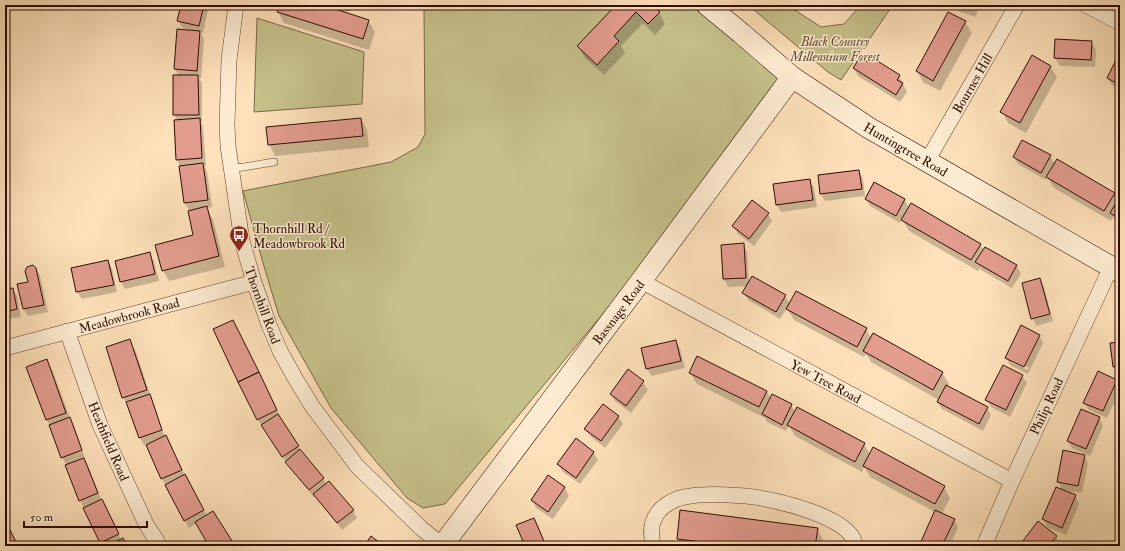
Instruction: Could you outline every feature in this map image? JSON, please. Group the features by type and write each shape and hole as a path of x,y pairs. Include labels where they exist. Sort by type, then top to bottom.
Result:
{"street":[{"name":"Thornhill Road","path":"236,5 229,60 226,125 228,146 242,241 254,282 280,351 312,406 357,466 421,528 442,546"},
{"name":"Huntingtree Road","path":"707,5 792,77 869,128 1115,270"},
{"name":"Bournes Hill","path":"928,161 1016,5"},
{"path":"1086,5 1120,23"},
{"name":"Bassnage Road","path":"442,546 792,77"},
{"name":"Philip Road","path":"984,546 1012,481 1115,270"},
{"name":"Yew Tree Road","path":"641,281 1012,481"},
{"name":"Meadowbrook Road","path":"5,348 254,282"},
{"name":"Heathfield Road","path":"67,332 100,425 146,524 160,546"},
{"path":"653,546 653,521 660,509 672,501 690,496 711,494 748,496 783,502 809,511 834,521 848,531 855,543 855,546"}],"lane":[{"path":"231,169 274,162"}],"green space":[{"path":"413,5 696,5 783,76 636,274 445,504 423,508 407,498 331,408 279,316 243,191 391,162 418,147 425,134 424,9"},
{"name":"Black Country Millennium Forest","path":"748,5 787,5 821,27 844,24 861,5 893,5 841,80 828,72"},
{"path":"257,18 364,52 362,104 254,112"}],"building":[{"path":"181,5 204,5 199,26 177,21"},
{"path":"279,5 323,5 369,20 363,39 277,12"},
{"path":"616,5 652,5 660,12 648,24 636,12 614,36 619,41 597,65 577,46"},
{"path":"956,5 973,5 972,10"},
{"path":"948,12 966,21 933,81 916,71"},
{"path":"177,29 200,31 197,71 174,69"},
{"path":"1055,39 1092,41 1091,60 1054,58"},
{"path":"1032,55 1051,66 1020,123 1000,112"},
{"path":"860,57 868,62 871,57 900,75 897,80 903,83 896,95 853,68"},
{"path":"1117,58 1120,59 1120,85 1107,78"},
{"path":"173,75 198,75 199,115 173,115"},
{"path":"200,118 202,158 176,160 174,120"},
{"path":"361,118 363,136 268,145 266,127"},
{"path":"1022,140 1051,155 1041,173 1013,157"},
{"path":"1057,159 1115,193 1104,211 1046,177"},
{"path":"203,163 208,200 184,203 179,166"},
{"path":"859,170 862,189 820,194 818,175"},
{"path":"810,179 813,200 776,205 773,184"},
{"path":"874,182 905,199 896,216 865,199"},
{"path":"1120,196 1120,219 1110,213"},
{"path":"752,200 769,213 749,239 732,226"},
{"path":"911,203 981,244 971,260 901,220"},
{"path":"207,206 219,256 162,271 155,245 193,235 188,211"},
{"path":"744,243 746,278 723,279 721,245"},
{"path":"985,247 1017,265 1008,281 975,262"},
{"path":"150,252 155,274 120,282 115,261"},
{"path":"108,260 114,285 76,292 71,268"},
{"path":"33,265 36,268 44,305 23,309 17,284 28,282 25,271 27,267"},
{"path":"752,276 786,295 776,312 742,293"},
{"path":"1040,278 1050,314 1031,319 1022,283"},
{"path":"13,288 17,309 5,312 5,289"},
{"path":"796,291 867,328 857,347 786,309"},
{"path":"233,320 259,372 238,382 213,329"},
{"path":"1021,325 1040,335 1024,367 1005,358"},
{"path":"873,333 943,372 933,390 863,351"},
{"path":"130,339 147,390 122,398 106,347"},
{"path":"676,340 681,361 646,369 641,348"},
{"path":"1120,342 1120,366 1113,367 1110,343"},
{"path":"697,356 767,391 759,407 689,373"},
{"path":"47,359 66,413 46,420 26,367"},
{"path":"1003,365 1023,375 1006,410 985,400"},
{"path":"628,369 644,381 626,406 610,394"},
{"path":"1098,371 1117,380 1103,411 1083,403"},
{"path":"259,372 277,410 257,420 238,382"},
{"path":"946,385 988,407 979,424 937,402"},
{"path":"150,394 162,430 139,438 126,402"},
{"path":"772,394 792,404 782,425 762,414"},
{"path":"603,404 619,416 601,441 584,429"},
{"path":"797,407 865,443 855,462 787,425"},
{"path":"1081,409 1100,417 1086,449 1067,441"},
{"path":"278,414 299,446 282,457 261,425"},
{"path":"70,417 82,450 61,458 49,425"},
{"path":"166,435 182,470 161,479 146,445"},
{"path":"576,438 594,452 576,478 557,464"},
{"path":"873,447 945,486 935,504 863,466"},
{"path":"300,449 324,478 309,490 285,462"},
{"path":"1063,450 1085,455 1078,486 1057,482"},
{"path":"84,458 98,493 79,501 65,465"},
{"path":"185,474 204,510 184,521 165,485"},
{"path":"548,475 565,487 548,512 531,500"},
{"path":"329,481 354,510 337,523 313,494"},
{"path":"1056,487 1076,495 1062,528 1042,519"},
{"path":"102,499 119,534 100,543 83,508"},
{"path":"680,510 818,528 815,546 735,546 677,539"},
{"path":"935,510 955,519 942,546 924,546 920,544"},
{"path":"213,511 234,544 230,546 209,546 195,522"},
{"path":"534,518 546,546 525,546 516,525"},
{"path":"1038,521 1057,536 1048,546 1019,546"},
{"path":"8,526 18,546 5,546 5,528"},
{"path":"371,536 384,546 364,546"},
{"path":"123,538 127,546 107,546"}],"place":[{"name":"Thornhill Rd / Meadowbrook Rd","path":"239,252"}]}
